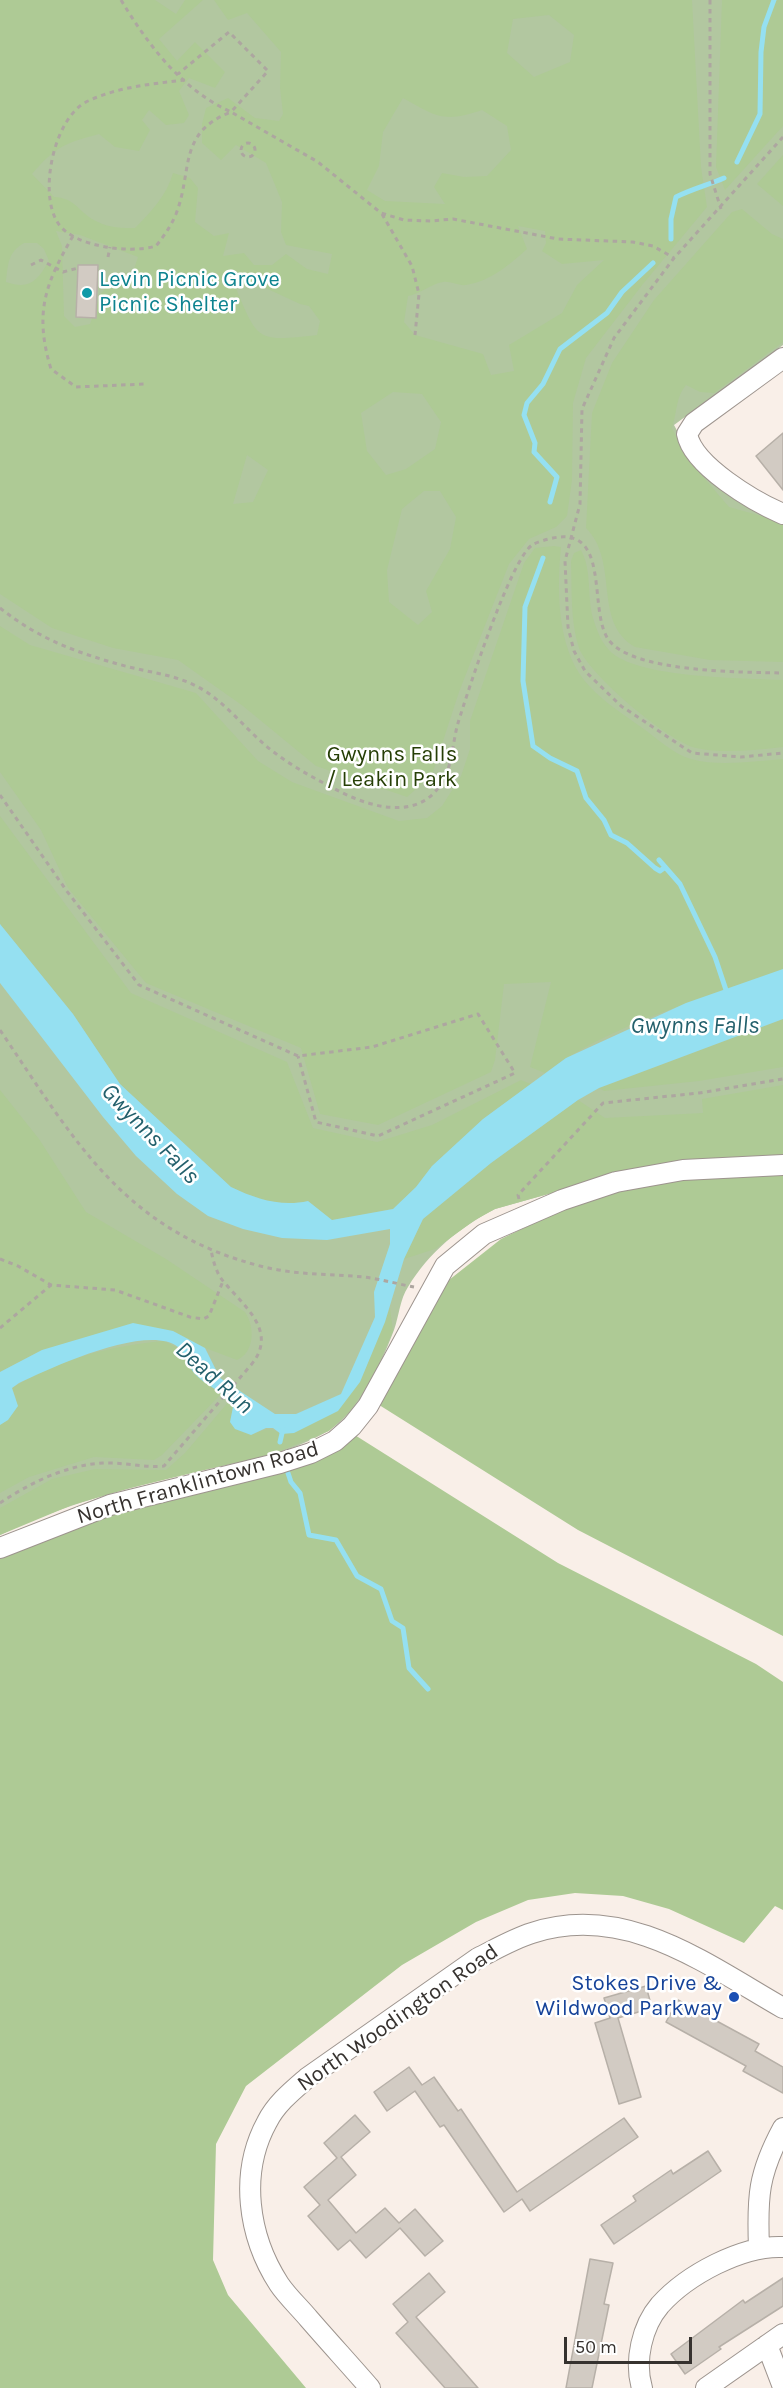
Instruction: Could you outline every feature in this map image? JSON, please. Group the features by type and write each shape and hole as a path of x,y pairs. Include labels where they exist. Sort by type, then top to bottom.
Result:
{"street":[{"path":"783,358 694,423 687,434 691,446 726,482 755,502 783,513"},
{"name":"North Franklintown Road","path":"0,1548 110,1505 280,1463 335,1441 352,1426 368,1406 445,1266 484,1234 525,1215 616,1182 683,1170 783,1166"},
{"name":"North Woodington Road","path":"370,2388 280,2286 266,2260 252,2215 250,2174 256,2146 267,2120 283,2099 307,2078 478,1958 508,1942 540,1930 582,1925 638,1931 667,1942 783,2008"},
{"path":"759,2248 760,2182 767,2160 783,2128"},
{"path":"642,2388 639,2362 642,2343 648,2324 659,2306 672,2294 722,2261 759,2248 783,2247"},
{"path":"706,2388 775,2339 783,2387"}],"path":[{"path":"121,0 147,43 206,100 318,162 381,213 412,266 419,294 415,335"},
{"path":"710,0 710,174 721,209"},
{"path":"178,74 229,32 268,71 231,112 212,119 199,133 189,156 177,212 156,246 143,250 91,243 73,235 58,224 49,204 50,171 56,146 70,115 86,103 134,86 185,80"},
{"path":"783,137 721,209 673,257 614,338 582,410 580,504 565,561 568,627 574,651 585,671 599,687 621,706 692,753 741,757 783,753"},
{"path":"247,142 255,146 251,157 246,157 240,151 247,142"},
{"path":"381,213 404,220 431,222 453,219 558,240 633,242 659,248 673,257"},
{"path":"73,235 55,267 45,302 42,330 51,369 76,387 145,384"},
{"path":"108,257 110,247"},
{"path":"32,265 41,260 63,272 78,268"},
{"path":"0,608 45,639 109,662 176,676 201,688 266,746 300,771 347,795 384,806 406,808 419,805 429,798 448,768 457,726 519,562 532,545 554,538 570,537 586,545 592,556 599,618 608,638 618,649 632,657 709,671 783,674"},
{"path":"0,795 66,890 139,985 298,1056 372,1047 478,1014 515,1072 378,1136 316,1122 298,1056"},
{"path":"0,1030 77,1145 107,1179 170,1229 211,1250 266,1267 409,1286"},
{"path":"525,1215 518,1195 603,1102 699,1093 783,1079"},
{"path":"0,1503 30,1485 80,1467 105,1463 164,1466 170,1462 251,1365 260,1348 258,1324 243,1299 223,1281 213,1264 211,1250"},
{"path":"0,1259 18,1266 51,1285 115,1290 190,1317 203,1319 209,1316 223,1281"},
{"path":"0,1328 51,1285"}],"green space":[{"name":"Gwynns Falls / Leakin Park","path":"0,0 783,0 783,345 674,425 693,457 718,485 747,507 783,519 783,1156 712,1158 651,1165 495,1209 469,1224 446,1242 416,1274 405,1292 394,1330 368,1386 350,1412 328,1431 280,1452 95,1498 23,1524 0,1535"},
{"path":"0,0 155,0 176,14 185,0 203,0 159,39 177,61 195,42 225,72 215,88 189,78 179,91 189,115 184,123 166,125 149,110 142,120 150,130 139,151 115,147 99,134 61,147 32,174 54,197 68,200 91,218 103,224 125,228 135,228 152,209 163,196 173,173 190,178 198,188 195,222 214,236 229,233 223,256 244,253 254,265 272,265 286,254 307,269 328,274 332,254 286,245 281,232 282,202 266,163 236,145 221,160 202,143 202,124 206,108 228,98 255,118 279,121 283,114 280,88 281,52 247,13 228,20 214,0 692,0 701,167 707,207 586,358 573,403 572,480 567,516 556,527 529,539 509,564 459,692 432,775 407,797 316,766 243,706 178,660 113,648 52,628 0,594","holes":["549,15 574,35 570,62 534,77 507,53 513,19","403,98 424,110 441,116 458,116 482,110 507,126 511,150 487,176 464,177 442,173 434,187 445,204 385,201 367,190 379,166 383,132","518,226 545,231 546,243 542,251 562,264 604,260 577,285 562,313 509,345 514,371 491,375 483,354 415,335 404,322 408,296 443,282 466,285 484,280 499,272 527,249","56,231 80,235 138,257 133,272 114,276 101,294 90,324 75,327 64,316 62,246","24,243 37,243 44,249 49,261 41,274 32,282 21,285 6,282 8,264 15,250","259,285 309,306 320,321 317,335 282,338 262,334 249,318 235,286","393,392 422,394 441,422 435,449 406,469 386,475 367,451 361,413","247,455 268,470 253,502 233,504","424,491 440,491 456,517 450,549 426,591 432,612 418,625 389,602 387,570 402,509"]},
{"path":"722,0 783,0 783,126 725,190 716,167"},
{"path":"783,155 783,206 757,184"},
{"path":"742,209 772,234 783,239 783,342 714,393 700,392 686,385 678,399 672,428 687,458 729,507 783,522 783,662 710,660 635,647 622,636 614,623 602,557 596,542 586,528 592,413 612,363 654,300 732,212"},
{"path":"561,547 559,595 566,644 579,673 599,696 671,750 684,757 725,763 783,759 783,969 626,1027 583,1048 545,1073 530,1067 551,982 504,984 495,1060 491,1072 378,1125 320,1114 301,1048 146,983 68,888 41,830 0,772 0,626 30,645 196,693 258,761 292,782 399,821 427,818 442,806 461,776 470,749 470,721 524,563 535,548"},
{"path":"581,550 587,567 590,603 597,631 612,653 631,663 673,673 783,680 783,747 728,751 696,748 668,734 613,690 586,660 576,638 572,605 571,561 574,553"},
{"path":"0,816 131,993 287,1062 313,1128 377,1142 432,1125 521,1080 531,1084 483,1119 432,1166 416,1187 393,1209 332,1220 308,1201 288,1203 269,1201 231,1187 120,1084 73,1014 0,924"},
{"path":"783,1019 783,1067 699,1081 604,1091 599,1088"},
{"path":"783,1085 783,1156 712,1158 651,1165 495,1209 475,1220 435,1249 404,1259 423,1219 491,1163 578,1100 605,1118 703,1113 702,1099"},
{"path":"0,1090 39,1139 86,1212 166,1259 245,1312 252,1339 243,1356 237,1360 205,1348 173,1331 42,1350 0,1372"},
{"path":"783,1173 783,1636 578,1530 376,1403 427,1310 449,1280 501,1239 559,1211 616,1191 674,1179"},
{"path":"390,1308 393,1331 372,1379 350,1411 329,1431 275,1453 130,1488 72,1505 0,1535 0,1508 52,1479 95,1469 166,1470 185,1453 230,1400 251,1435 270,1429 281,1434 360,1382"},
{"path":"164,1341 178,1348 194,1373 222,1393 162,1455 154,1460 94,1457 29,1477 0,1493 0,1425 8,1420 16,1398 12,1388 49,1369 104,1350"},
{"path":"350,1432 558,1563 756,1664 783,1682 783,1910 775,1906 744,1943 669,1909 623,1896 575,1893 528,1900 476,1922 402,1965 246,2086 216,2144 213,2260 228,2295 306,2388 0,2388 0,1555 89,1518"}],"water":[{"name":"Gwynns Falls","path":"0,924 73,1014 120,1084 231,1187 269,1201 298,1203 308,1201 332,1220 393,1209 416,1187 432,1166 483,1119 566,1058 686,1003 783,969 783,1019 599,1088 578,1100 491,1163 423,1219 404,1259 385,1322 360,1382 338,1411 294,1433 281,1434 273,1428 266,1428 251,1435 235,1429 230,1422 233,1407 230,1402 195,1374 178,1347 164,1341 145,1340 99,1350 19,1383 12,1388 18,1406 8,1420 0,1425 0,1372 42,1350 133,1323 173,1331 205,1348 220,1378 275,1414 296,1414 341,1394 375,1317 374,1292 390,1244 390,1229 327,1240 282,1238 243,1229 208,1216 177,1194 136,1156 103,1117 0,983"}],"building":[{"name":"Levin Picnic Grove Picnic Shelter","path":"78,265 98,265 96,318 76,317"},
{"path":"783,433 783,490 756,456"},
{"path":"646,1986 652,2008 618,2018 641,2097 619,2104 595,2023 610,2018 604,1998"},
{"path":"678,2000 759,2044 755,2051 783,2067 783,2093 743,2071 746,2066 666,2022"},
{"path":"409,2067 422,2085 434,2077 458,2111 461,2109 517,2192 624,2118 638,2137 530,2211 522,2199 504,2212 444,2125 440,2127 415,2091 387,2111 374,2092"},
{"path":"355,2115 370,2132 341,2157 356,2175 328,2200 356,2233 385,2208 399,2223 415,2209 443,2241 425,2256 400,2228 366,2258 350,2240 338,2250 308,2216 320,2205 304,2187 337,2158 324,2143"},
{"path":"708,2151 721,2171 614,2244 601,2225 636,2201 633,2196 671,2170 673,2174"},
{"path":"590,2259 613,2263 604,2304 609,2305 592,2388 566,2388"},
{"path":"429,2273 445,2292 416,2317 478,2388 445,2388 396,2333 408,2322 393,2304"},
{"path":"783,2278 783,2306 719,2347 721,2349 685,2374 671,2354 743,2300 745,2303"}],"waterway":[{"path":"737,162 760,114 761,52 764,27 774,0"},
{"path":"671,239 671,219 676,197 724,178"},
{"path":"550,502 557,477 534,452 535,443 524,415 527,403 543,384 560,349 607,313 622,292 653,263"},
{"path":"543,558 525,607 523,681 533,746 550,758 577,771 586,798 604,820 611,835 627,843 655,868 660,871 664,868"},
{"path":"659,860 680,884 715,957 727,993"},
{"path":"280,1442 283,1429"},
{"path":"288,1473 291,1482 300,1493 309,1535 336,1540 357,1576 381,1589 392,1621 403,1628 409,1668 428,1689"}],"place":[{"name":"Levin Picnic Grove Picnic Shelter","path":"87,293"},
{"name":"Stokes Drive & Wildwood Parkway","path":"734,1997"}],"water label":[{"name":"Dead Run","path":"214,1378"}]}
